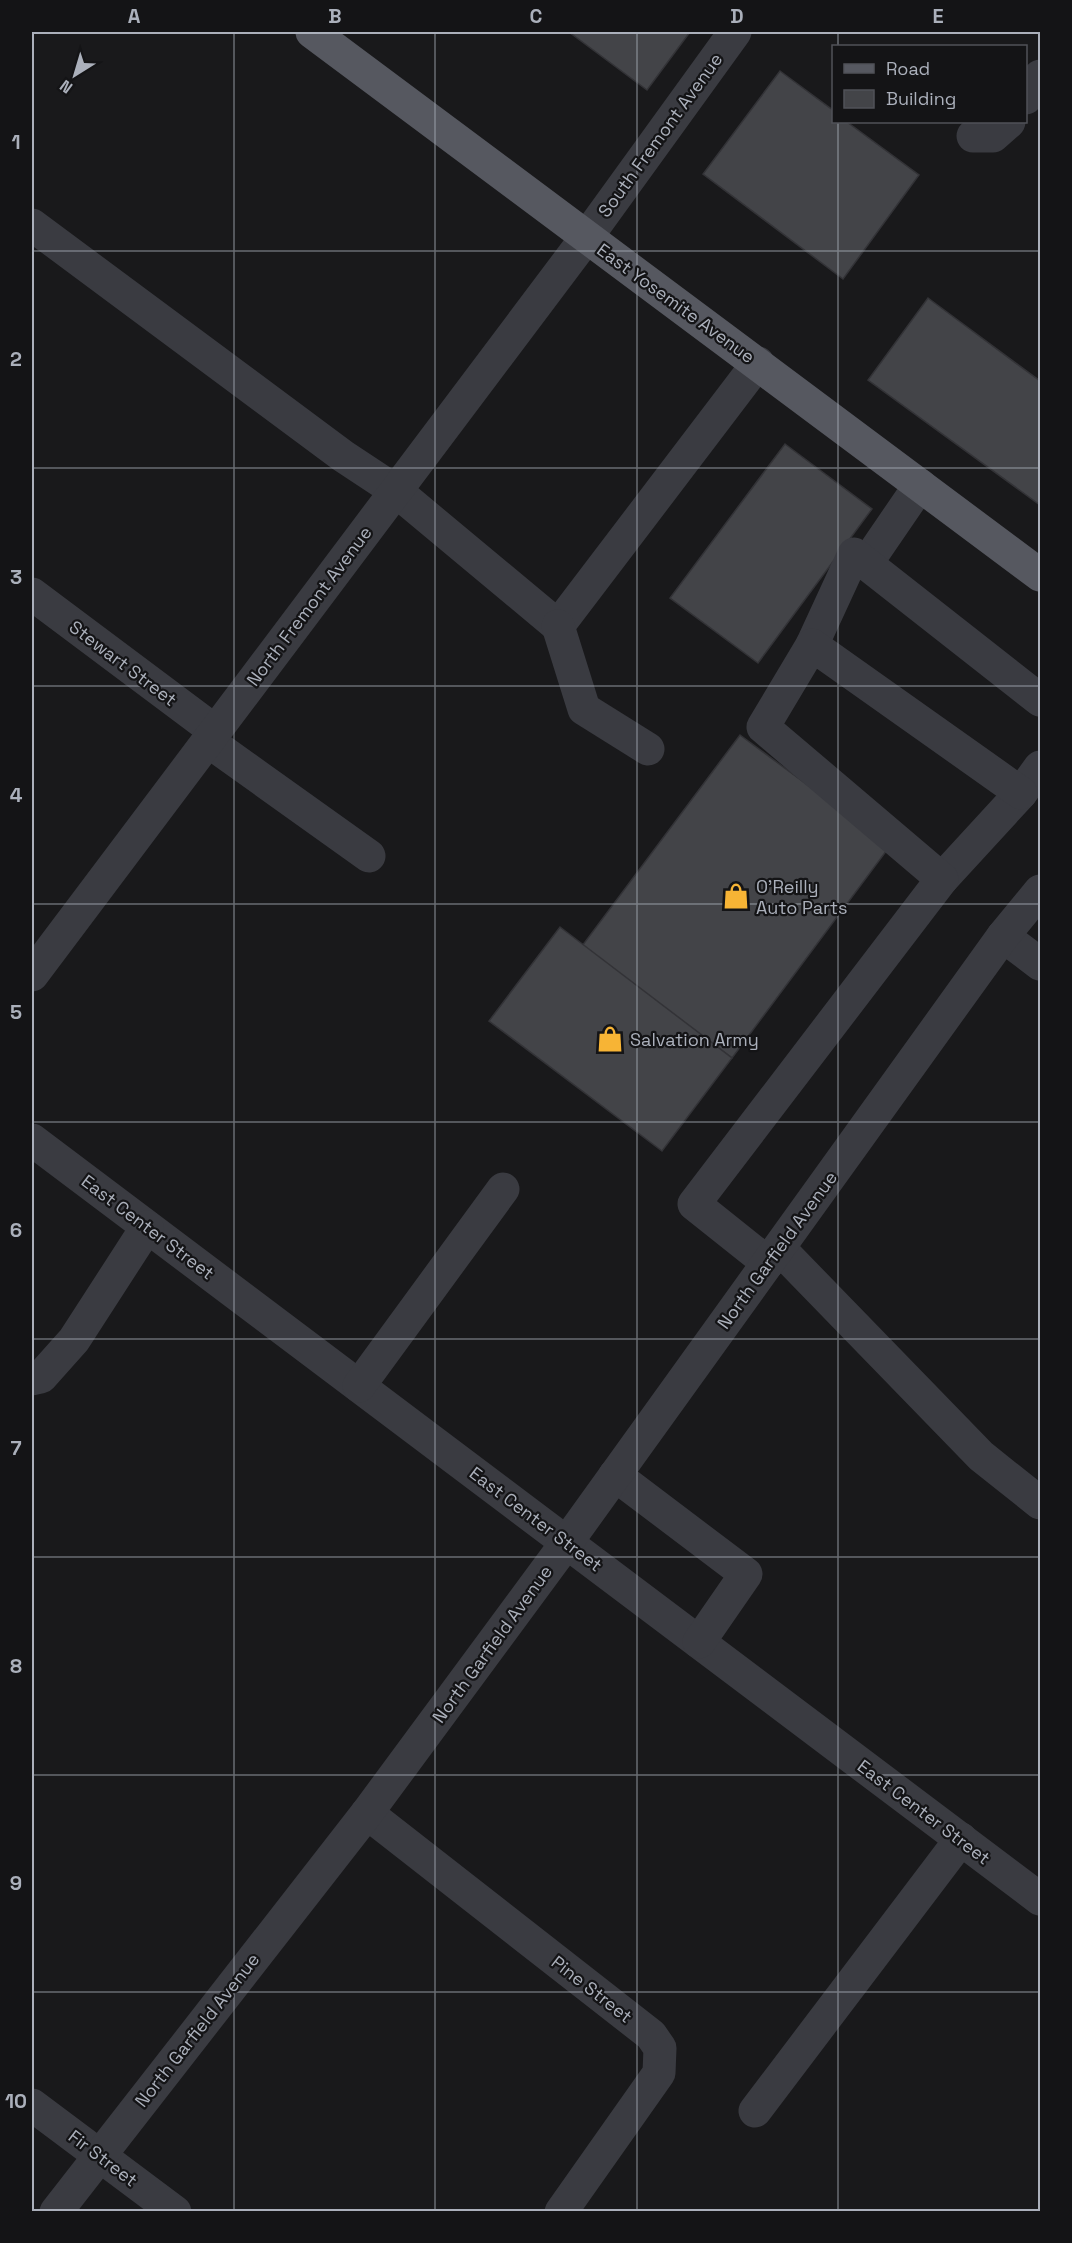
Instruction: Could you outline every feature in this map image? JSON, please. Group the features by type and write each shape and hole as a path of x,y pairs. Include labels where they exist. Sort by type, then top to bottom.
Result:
{"main road":[{"name":"East Yosemite Avenue","path":"312,32 1041,575"}],"street":[{"name":"South Fremont Avenue","path":"586,238 735,32"},
{"path":"1027,97 1041,76"},
{"path":"974,136 993,136 1008,123"},
{"path":"32,225 343,456 396,491 558,626 584,708 648,749"},
{"name":"North Fremont Avenue","path":"32,975 586,238"},
{"path":"558,626 758,363"},
{"path":"866,564 920,485"},
{"path":"942,879 763,727 812,645 854,554 1041,700"},
{"name":"Stewart Street","path":"32,594 369,856"},
{"path":"812,645 1021,793"},
{"path":"1041,767 1021,793 942,879 694,1204 773,1255 981,1456 1041,1503"},
{"name":"North Garfield Avenue","path":"56,2211 367,1813 567,1542 1003,936 1041,891"},
{"path":"1003,936 1041,964"},
{"name":"East Center Street","path":"32,1140 1040,1898"},
{"path":"359,1386 503,1189"},
{"path":"32,1379 40,1377 74,1340 147,1227"},
{"path":"615,1475 746,1574 699,1642"},
{"name":"Pine Street","path":"367,1813 651,2036 660,2048 659,2073 561,2211"},
{"path":"755,2111 961,1839"},
{"name":"Fir Street","path":"32,2105 175,2211"}],"building":[{"path":"569,32 690,32 647,90"},
{"path":"780,71 832,110 832,123 848,123 919,175 843,279 703,174"},
{"path":"928,298 1040,381 1040,505 868,380"},
{"path":"785,444 872,509 758,663 670,598"},
{"name":"O'Reilly Auto Parts","path":"740,735 890,846 732,1058 582,946"},
{"name":"Salvation Army","path":"560,927 732,1058 662,1151 489,1021"}],"place":[{"name":"O'Reilly Auto Parts","path":"736,896"},
{"name":"Salvation Army","path":"610,1039"}]}
